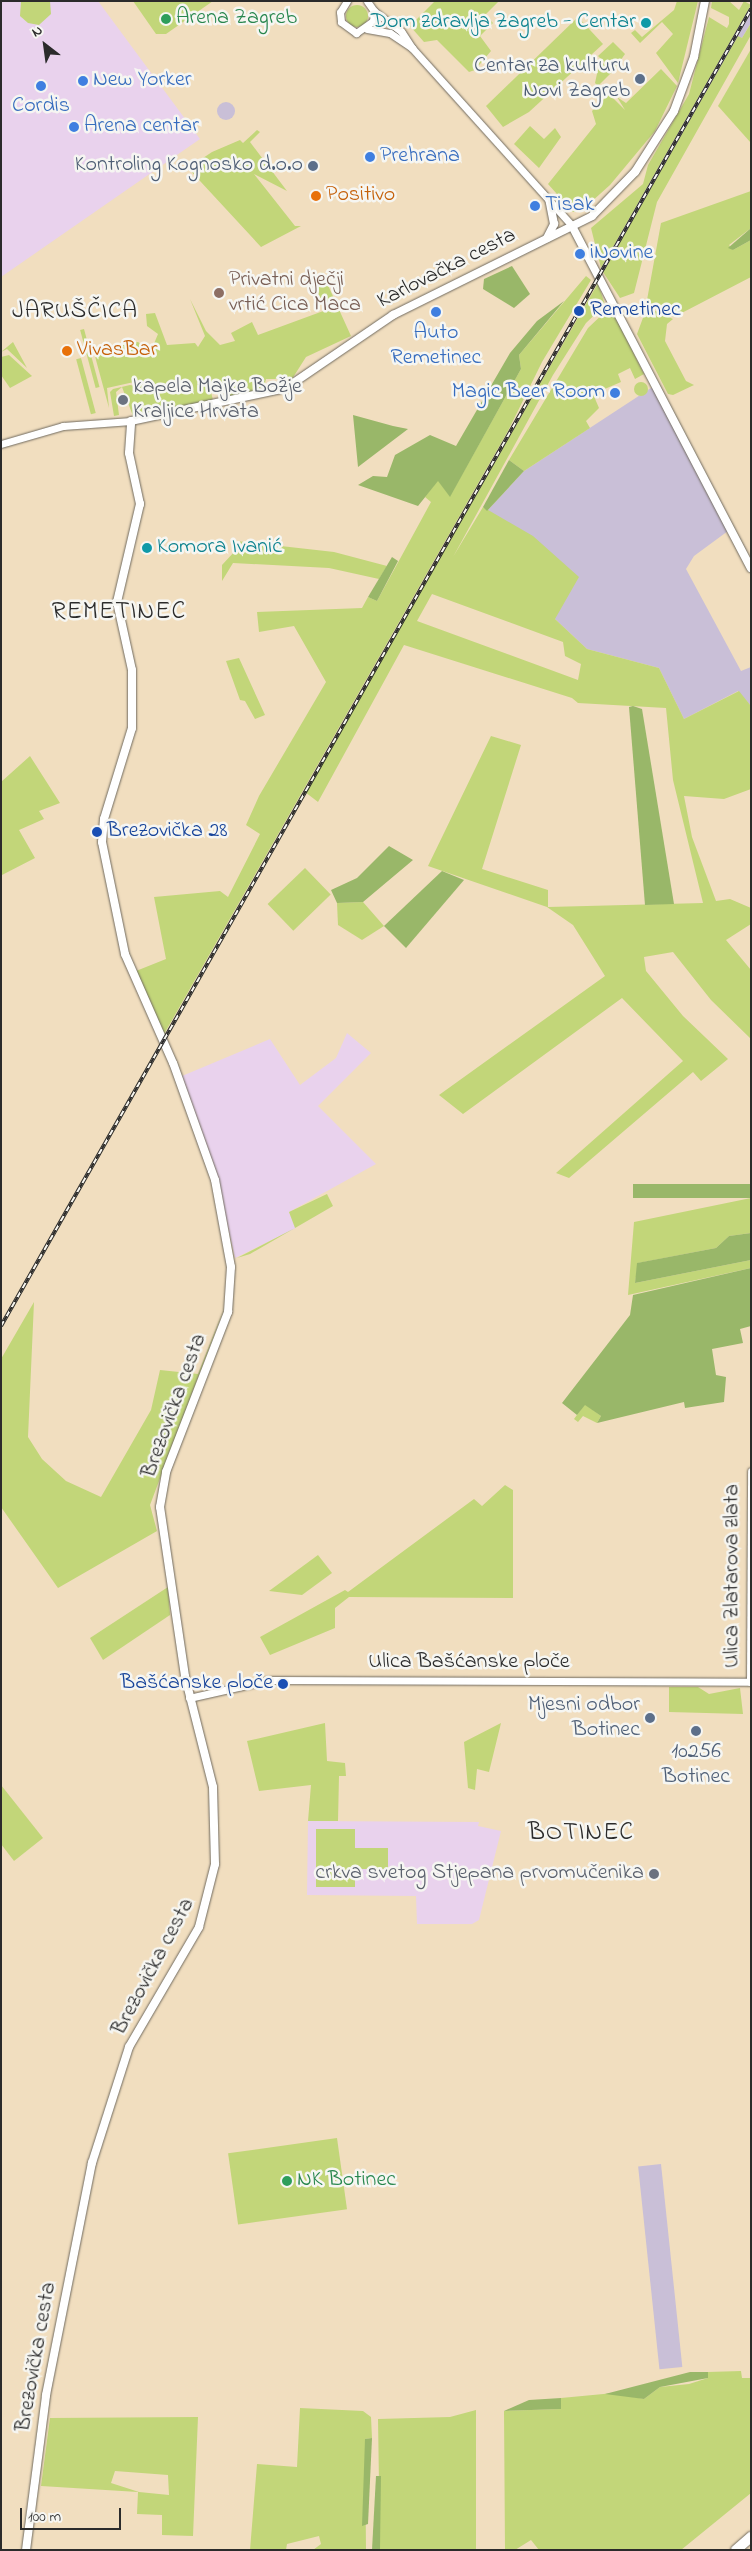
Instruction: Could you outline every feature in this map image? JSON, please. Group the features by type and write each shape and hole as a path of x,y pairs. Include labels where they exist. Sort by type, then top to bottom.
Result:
{"highway":[{"path":"736,2550 751,2537"}],"main road":[{"name":"Karlovačka cesta","path":"131,420 286,388 374,326 592,216 622,187 664,130 684,88 705,1"},
{"path":"547,238 554,224 549,199"},
{"path":"572,226 751,568"},
{"name":"Brezovička cesta","path":"26,2550 46,2395 92,2163 133,2040 192,1941 212,1887 214,1798 189,1698 161,1498 166,1472 228,1312 232,1276 215,1180 173,1063 128,963 102,851 104,819 132,728 132,670 117,600 140,504 129,454 131,420"}],"street":[{"path":"367,1 374,12 401,31 412,48 572,226"},
{"path":"345,2 340,12 343,26 356,33 367,30 390,33 412,48"},
{"path":"367,30 374,12"},
{"name":"Karlovačka cesta","path":"1,444 63,426 131,420"},
{"name":"Ulica Zlatarova zlata","path":"750,1682 751,1471"},
{"name":"Ulica Bašćanske ploče","path":"189,1698 269,1680 750,1682"}],"shaded area":[{"name":"Arena centar","path":"1,1 98,1 200,139 1,277"},
{"path":"751,5 751,23 742,38 738,37 603,272 601,268"},
{"path":"222,102 230,102 235,107 233,118 222,120 217,115 217,107"},
{"path":"654,386 728,531 694,556 686,569 741,671 751,667 751,706 738,691 684,719 659,668 587,649 555,619 487,511 524,471"},
{"path":"347,1033 371,1053 318,1106 376,1164 289,1212 296,1228 235,1258 215,1169 182,1076 270,1039 300,1085 336,1058"},
{"path":"308,1821 479,1822 478,1826 501,1831 479,1920 472,1924 417,1924 416,1896 307,1895"},
{"path":"661,2164 682,2367 659,2369 638,2166"}],"green space":[{"path":"21,1 50,1 51,14 39,25 28,23 20,16"},
{"name":"Arena Zagreb","path":"133,1 213,1 166,34 156,34"},
{"path":"435,1 499,1 485,15 493,23 480,36 491,51 475,70 469,72 437,40 424,42 410,26"},
{"path":"677,1 698,1 678,83 656,53 673,34 662,22 640,43 631,33 635,30 642,37 674,10"},
{"path":"712,1 729,1 739,10 744,1 751,5 601,268 591,228 643,184 648,165 689,94 709,17 727,28 729,17 711,8"},
{"path":"353,5 361,5 368,12 368,20 361,27 353,27 346,20 346,12"},
{"path":"578,17 603,44 529,112 503,127 486,106"},
{"path":"751,23 751,35 657,202 634,293 620,298 603,272 738,36 742,38"},
{"path":"613,42 625,54 613,71 598,56"},
{"path":"751,49 751,143 718,106"},
{"path":"600,60 612,72 598,86 595,83"},
{"path":"661,69 677,86 655,131 610,185 581,211 573,212 548,184 596,124 592,111 609,94 625,110 617,97 626,103"},
{"path":"530,126 544,139 555,128 561,137 539,168 514,144"},
{"path":"257,130 260,132 250,142 287,191 254,174 295,226 301,226 261,247 188,168 212,152 240,140 243,143"},
{"path":"751,191 751,228 729,245 733,250 751,240 751,277 674,317 650,305 647,300 661,223"},
{"path":"751,228 751,240 733,250 728,248"},
{"path":"512,266 530,294 514,308 483,289 484,279"},
{"path":"322,272 351,336 306,357 292,379 266,379 264,387 250,393 226,397 216,382 210,388 213,400 144,415 142,405 143,415 133,416 122,387 116,392 119,415 114,416 110,392 113,389 130,385 135,386 134,382 107,388 109,408 93,349 138,342 145,347 153,346 158,334 147,326 146,314 155,313 167,345 195,343 198,347 205,336 190,299 206,331 220,345 235,341 231,333 252,322 258,335 326,310 313,282"},
{"path":"586,276 591,280 542,362 508,431 163,1036 136,971 166,959 154,897 220,891 228,897 260,834 246,825 259,796 326,682 294,626 259,632 257,612 362,608 368,597 377,601 431,502 425,497 438,480 450,496 521,369 519,355"},
{"path":"598,283 605,305 586,323 553,375 453,557 483,507 533,536 579,577 555,619 587,649 659,668 684,719 739,691 751,706 751,789 724,799 684,796 692,837 716,901 730,899 751,908 751,924 726,940 751,970 751,1039 711,1000 673,952 644,957 646,971 683,1016 728,1059 701,1081 693,1072 569,1178 556,1173 683,1061 622,998 463,1114 439,1095 605,976 573,925 547,907 428,866 491,736 521,745 482,869 548,890 548,907 703,903 673,780 666,708 578,703 572,698 404,645 318,802 305,792","holes":["432,594 563,642 565,656 581,664 578,680 417,621"]},
{"path":"564,301 519,355 521,369 450,497 438,481 418,506 358,485 373,476 387,477 395,455 430,435 456,446 510,353 537,321"},
{"path":"647,307 673,319 667,324 665,341 686,381 694,385 673,395 668,394 637,334"},
{"path":"607,310 615,316 644,374 635,379 630,368 618,374 621,382 593,394 599,408 586,421 590,428 524,471 509,460 588,328"},
{"path":"84,329 100,387 96,388 80,330"},
{"path":"13,342 27,368 7,349 1,352"},
{"path":"9,355 32,376 10,388 1,375 1,357"},
{"path":"81,358 96,413 91,414 76,359"},
{"path":"638,382 644,382 648,389 644,396 638,396 634,392 634,386"},
{"path":"353,415 393,426 408,429 358,467"},
{"path":"509,460 524,471 487,511 483,507"},
{"path":"236,541 334,552 387,566 379,579 329,568 233,563 222,581 222,565 235,551"},
{"path":"392,557 398,561 377,601 368,597"},
{"path":"239,658 265,715 255,719 245,701 240,700 226,661"},
{"path":"633,706 642,709 674,904 645,905 629,707"},
{"path":"30,756 60,803 39,811 44,819 19,830 35,858 2,875 1,782"},
{"path":"389,846 413,860 363,902 337,903 331,890 357,878"},
{"path":"305,868 331,895 293,931 268,904"},
{"path":"442,871 464,880 406,948 384,926"},
{"path":"363,902 384,926 362,940 338,925 337,903"},
{"path":"633,1184 751,1184 751,1198 633,1198"},
{"path":"327,1194 333,1206 295,1228 289,1212"},
{"path":"751,1198 751,1233 729,1236 716,1248 638,1263 635,1283 751,1260 751,1268 628,1295 634,1222"},
{"path":"295,1228 250,1254 237,1258"},
{"path":"751,1233 751,1260 635,1283 637,1263 716,1248 729,1236"},
{"path":"751,1268 751,1326 740,1329 743,1343 712,1349 716,1375 726,1377 724,1402 685,1408 684,1402 597,1423 601,1416 585,1405 577,1415 562,1403 630,1315 633,1295"},
{"path":"34,1302 28,1437 42,1459 66,1481 101,1497 151,1410 160,1370 198,1374 226,1303 150,1505 157,1531 58,1588 1,1507 1,1359"},
{"path":"585,1404 601,1416 597,1423 583,1416 578,1422 574,1419"},
{"path":"505,1485 513,1490 513,1598 349,1597 335,1608 335,1628 270,1655 260,1637 345,1590 348,1592 474,1499 482,1506"},
{"path":"318,1555 332,1573 302,1595 269,1591"},
{"path":"168,1587 170,1615 103,1660 90,1638"},
{"path":"669,1687 698,1687 709,1694 740,1688 743,1714 669,1712"},
{"path":"325,1723 327,1761 345,1763 346,1776 339,1776 338,1821 308,1821 311,1785 259,1791 247,1741"},
{"path":"501,1723 489,1772 477,1769 475,1790 468,1788 464,1742"},
{"path":"1,1785 43,1838 14,1861 1,1844"},
{"path":"316,1829 355,1829 355,1848 388,1848 388,1869 355,1869 355,1887 316,1887"},
{"name":"NK Botinec","path":"337,2138 347,2209 238,2225 228,2153"},
{"path":"741,2371 742,2378 751,2378 751,2493 681,2550 539,2550 531,2540 515,2550 505,2550 504,2411 561,2409 561,2398 614,2393 644,2399 660,2387 689,2384 708,2378 708,2372"},
{"path":"690,2372 708,2372 708,2378 660,2387 644,2399 605,2394"},
{"path":"561,2398 561,2409 504,2411 529,2400"},
{"path":"300,2408 363,2411 371,2417 372,2438 365,2439 366,2550 313,2550 321,2544 319,2536 287,2544 286,2550 250,2550 257,2464 297,2467"},
{"path":"476,2410 476,2550 380,2550 378,2419 450,2417"},
{"path":"198,2417 193,2536 162,2535 162,2515 137,2514 138,2492 41,2486 50,2418","holes":["115,2471 168,2475 169,2495 139,2492 111,2483"]},
{"path":"372,2438 368,2524 362,2526 365,2439"},
{"path":"376,2476 381,2476 380,2550 372,2550"}],"railway":[{"path":"1,1326 751,9"}],"place":[{"name":"Arena Zagreb","path":"166,19"},
{"name":"Dom zdravlja Zagreb - Centar","path":"646,23"},
{"name":"Centar za kulturu Novi Zagreb","path":"640,79"},
{"name":"New Yorker","path":"83,81"},
{"name":"Cordis","path":"41,86"},
{"name":"Arena centar","path":"74,127"},
{"name":"Prehrana","path":"370,157"},
{"name":"Kontroling Kognosko d.o.o","path":"313,166"},
{"name":"Positivo","path":"316,196"},
{"name":"Tisak","path":"535,206"},
{"name":"iNovine","path":"580,254"},
{"name":"Privatni dječji vrtić Cica Maca","path":"219,293"},
{"name":"Remetinec","path":"579,311"},
{"name":"Auto Remetinec","path":"436,312"},
{"name":"VivasBar","path":"67,351"},
{"name":"Magic Beer Room","path":"615,393"},
{"name":"kapela Majke Božje Kraljice Hrvata","path":"123,400"},
{"name":"Komora Ivanić","path":"147,548"},
{"name":"Brezovička 28","path":"97,832"},
{"name":"Bašćanske ploče","path":"283,1684"},
{"name":"Mjesni odbor Botinec","path":"650,1718"},
{"name":"10256 Botinec","path":"696,1731"},
{"name":"crkva svetog Stjepana prvomučenika","path":"654,1874"},
{"name":"NK Botinec","path":"287,2181"}],"district":[{"name":"JARUŠČICA","path":"75,312"},
{"name":"REMETINEC","path":"119,612"},
{"name":"BOTINEC","path":"581,1833"}]}
